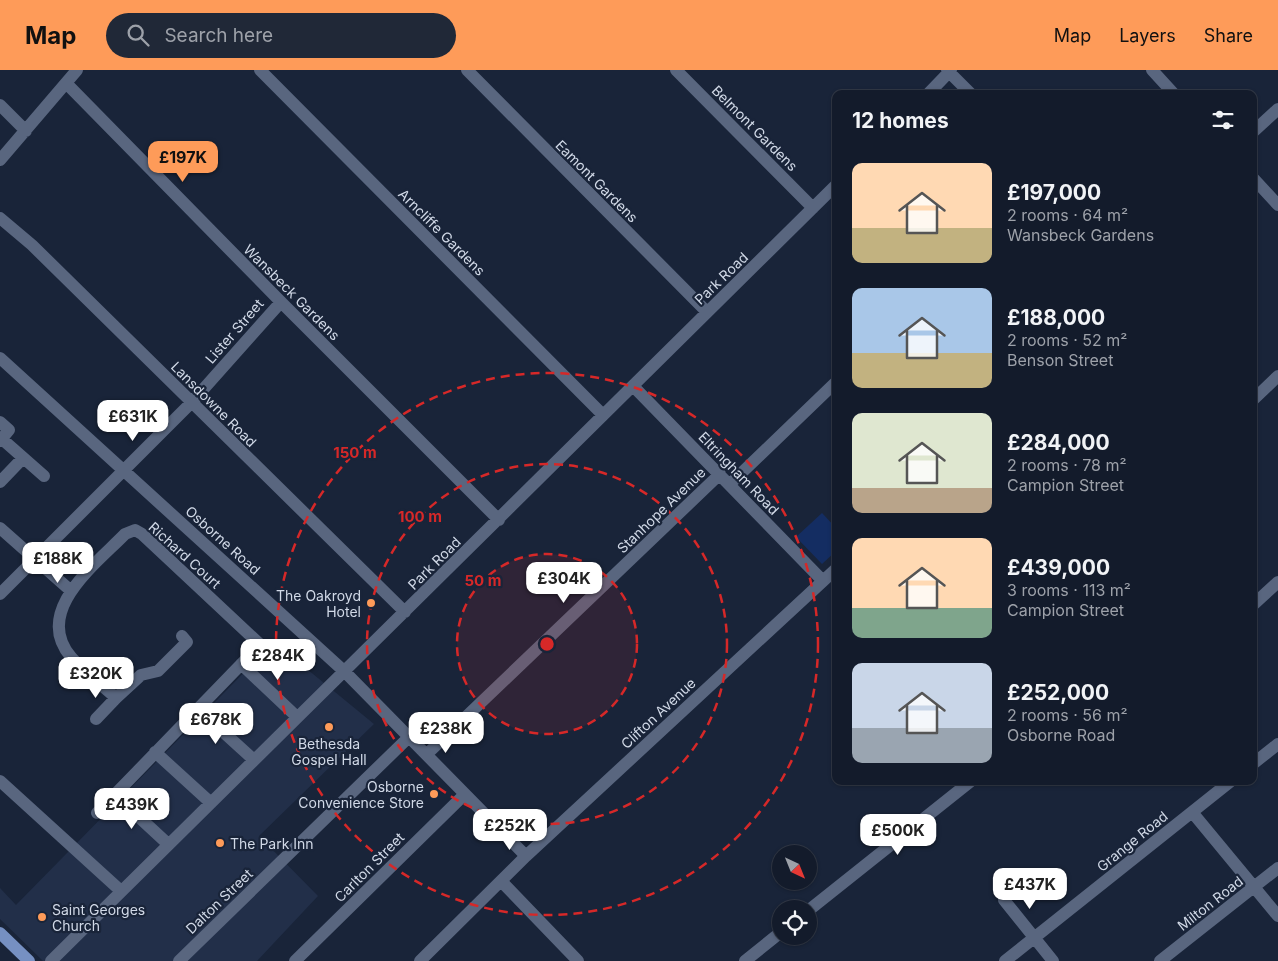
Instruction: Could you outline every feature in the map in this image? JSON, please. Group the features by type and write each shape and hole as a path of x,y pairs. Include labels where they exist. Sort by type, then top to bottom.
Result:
{"main road":[{"path":"0,933 29,961"}],"street":[{"name":"Arncliffe Gardens","path":"260,70 603,415"},
{"name":"Eamont Gardens","path":"466,70 707,312"},
{"name":"Belmont Gardens","path":"676,70 813,208"},
{"path":"1152,70 1170,90"},
{"path":"932,90 950,71 967,90"},
{"path":"0,160 26,131 69,75"},
{"name":"Wansbeck Gardens","path":"69,75 281,302 499,520"},
{"path":"0,105 26,131"},
{"path":"1257,129 1278,109"},
{"path":"1257,184 1278,205"},
{"name":"Park Road","path":"51,961 832,189"},
{"name":"Lansdowne Road","path":"0,218 32,245 405,612"},
{"name":"Lister Street","path":"0,594 191,403 281,302"},
{"name":"Osborne Road","path":"0,358 345,672 526,856"},
{"path":"1257,396 1278,376"},
{"name":"Eltringham Road","path":"633,386 823,581"},
{"path":"730,484 832,386"},
{"path":"0,422 9,430 1,440 44,476"},
{"path":"0,482 23,458"},
{"name":"Stanhope Avenue","path":"427,754 720,474"},
{"path":"0,528 70,590"},
{"name":"Richard Court","path":"116,698 70,656 61,638 59,622 62,605 70,590 125,534 135,530 261,650 241,664"},
{"name":"Clifton Avenue","path":"420,961 526,856 832,573"},
{"path":"1257,601 1278,582"},
{"path":"96,719 140,675 158,671 187,642 182,636"},
{"path":"97,813 241,664 297,717"},
{"path":"198,709 254,760"},
{"name":"Dalton Street","path":"179,961 409,737"},
{"path":"1257,761 1278,744"},
{"path":"156,752 210,803"},
{"path":"0,781 121,891"},
{"path":"817,904 965,785"},
{"name":"Grange Road","path":"1005,961 1226,785"},
{"name":"Carlton Street","path":"295,961 465,794"},
{"path":"115,795 168,844"},
{"path":"1192,812 1278,916"},
{"name":"Milton Road","path":"1160,961 1278,868"},
{"path":"501,881 578,961"},
{"path":"1004,900 1053,961"},
{"path":"745,961 772,939"}],"shaded area":[{"path":"822,513 832,524 832,555 822,564 796,537"},
{"path":"274,642 374,724 259,836 318,896 257,961 43,961 0,919 0,888 16,905"}],"place":[{"name":"The Oakroyd Hotel","path":"371,603"},
{"name":"Bethesda Gospel Hall","path":"329,727"},
{"name":"Osborne Convenience Store","path":"434,794"},
{"name":"The Park Inn","path":"220,843"},
{"name":"Saint Georges Church","path":"42,917"}]}
